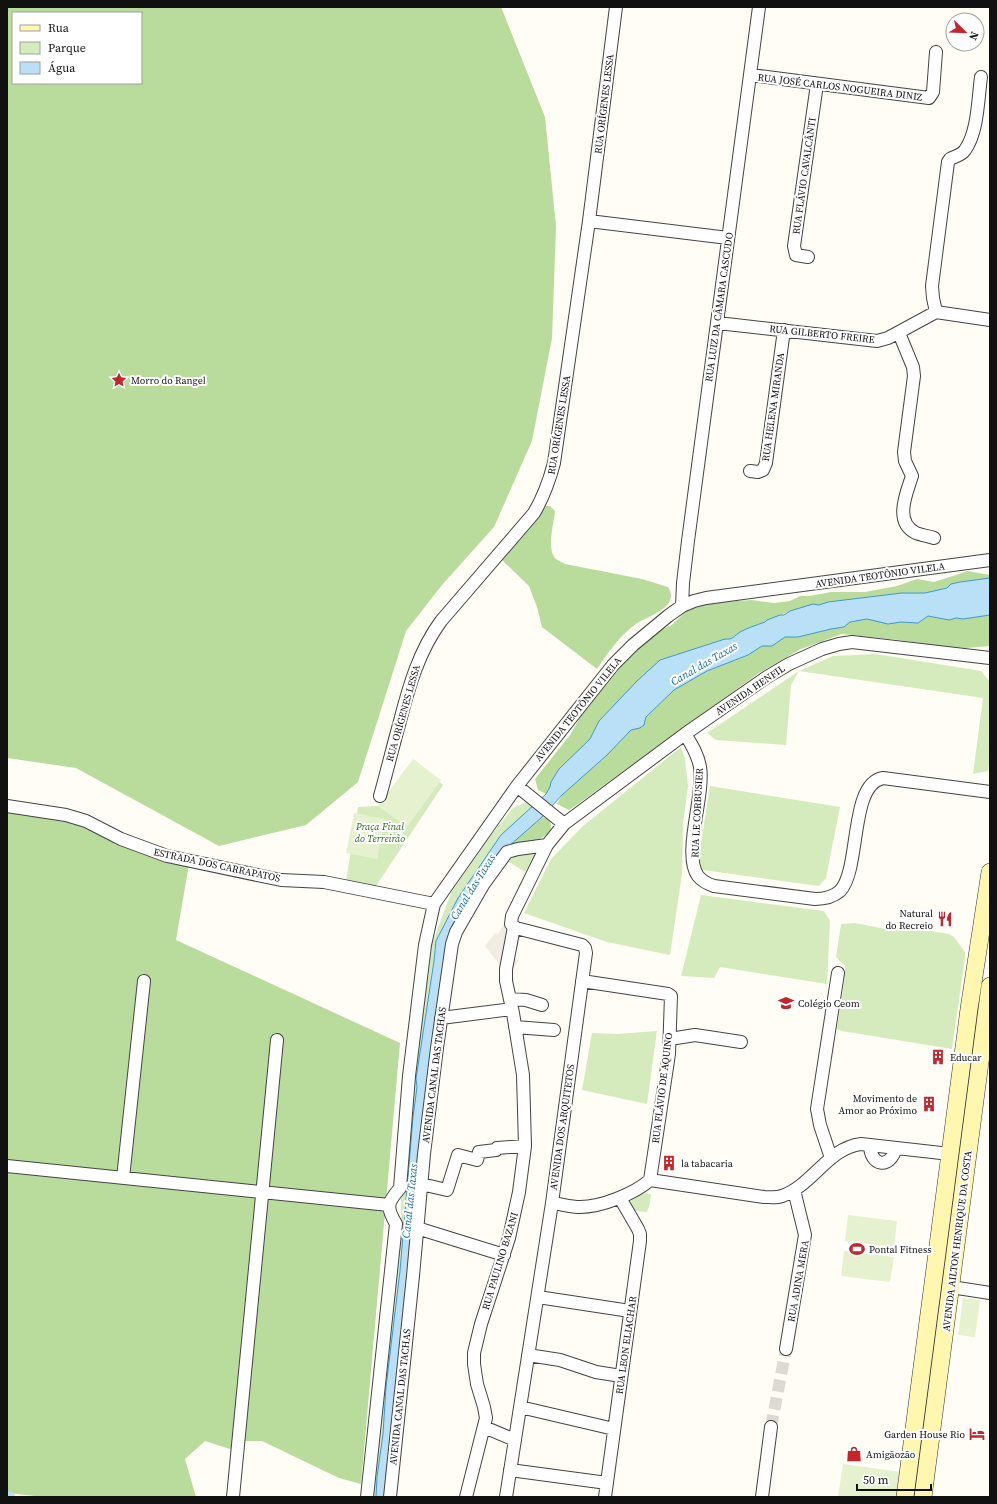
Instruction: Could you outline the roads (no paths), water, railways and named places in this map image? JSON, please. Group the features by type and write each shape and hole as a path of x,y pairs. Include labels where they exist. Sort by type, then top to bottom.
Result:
{"street":[{"name":"RUA ORÍGENES LESSA","path":"380,796 407,693 424,647 441,622 534,513 544,497 550,479 554,463 589,221 616,7"},
{"name":"RUA LUIZ DA CÂMARA CASCUDO","path":"682,606 688,541 759,7"},
{"name":"RUA JOSÉ CARLOS NOGUEIRA DINIZ","path":"750,75 929,98 933,92 936,52"},
{"path":"981,78 976,121 971,139 965,150 959,156 950,159 948,162 932,286 932,298 936,312 990,320"},
{"name":"RUA FLÁVIO CAVALCÂNTI","path":"808,257 796,255 794,246 817,84"},
{"path":"589,221 728,238"},
{"name":"RUA GILBERTO FREIRE","path":"718,323 877,341 900,333 936,312"},
{"name":"RUA HELENA MIRANDA","path":"750,471 758,472 763,470 766,463 784,330"},
{"path":"900,333 913,367 914,376 904,452 905,461 912,476 902,506 909,528 915,532 934,538"},
{"name":"AVENIDA TEOTÔNIO VILELA","path":"434,904 517,786 613,665 642,637 682,606 706,598 990,560"},
{"name":"AVENIDA HENFIL","path":"564,824 685,734 767,677 822,649 852,642 990,658"},
{"name":"RUA LE CORBUSIER","path":"685,734 697,754 701,769 692,852 697,875 702,880 714,886 815,899 832,896 839,892 848,878 862,805 870,786 876,780 883,778 990,792"},
{"path":"514,927 511,924 512,916 546,845 564,824 517,786"},
{"name":"ESTRADA DOS CARRAPATOS","path":"7,806 66,815 86,821 121,839 167,856 281,880 324,882 434,904"},
{"name":"AVENIDA CANAL DAS TACHAS","path":"390,1497 421,1184 441,1018 452,944 456,932 483,885 507,852 546,845"},
{"name":"AVENIDA AILTON HENRIQUE DA COSTA","path":"905,1497 969,1009 990,872"},
{"path":"367,1497 396,1224 388,1211 390,1200 400,1188 409,1076 425,945 434,904"},
{"name":"AVENIDA DOS ARQUITETOS","path":"506,1497 552,1203 586,953 585,948 582,945 514,927"},
{"name":"RUA PAULINO BAZANI","path":"466,1497 484,1427 486,1413 477,1384 474,1353 481,1324 504,1255 520,1192 525,1146 524,1074 506,981 506,970 514,927"},
{"path":"831,1158 820,1125 817,1110 838,973"},
{"path":"123,1178 144,981"},
{"name":"RUA FLÁVIO DE AQUINO","path":"582,981 667,994 671,996 670,1040 650,1180"},
{"name":"AVENIDA AILTON HENRIQUE DA COSTA","path":"923,1497 990,986"},
{"path":"441,1018 526,1000 542,1005"},
{"path":"969,1009 987,1010"},
{"path":"515,1027 554,1030"},
{"path":"670,1040 695,1035 741,1042"},
{"path":"233,1497 277,1040"},
{"path":"552,1203 579,1207 592,1206 620,1198 642,1188 650,1180 764,1197 782,1196 794,1190 831,1158 852,1146 870,1145 950,1154"},
{"path":"421,1184 447,1190 458,1156 477,1160 479,1152 496,1150 497,1148 525,1146"},
{"path":"7,1166 389,1205"},
{"name":"RUA ADINA MERA","path":"786,1350 805,1235 794,1190"},
{"name":"RUA LEON ELIACHAR","path":"605,1497 640,1234 620,1198"},
{"path":"417,1228 504,1255"},
{"path":"951,1287 990,1293"},
{"path":"538,1298 630,1311"},
{"path":"928,1325 946,1327"},
{"path":"528,1355 560,1360 596,1372 621,1376"},
{"path":"520,1407 614,1429"},
{"path":"484,1427 515,1440"},
{"path":"762,1497 771,1427"},
{"path":"510,1470 607,1483"}],"water":[{"name":"Canal das Taxas","path":"990,578 990,615 949,620 928,616 918,623 901,622 888,624 867,619 850,622 844,627 798,637 785,637 772,646 762,646 748,655 707,671 674,690 646,717 644,725 640,728 631,730 607,755 562,795 542,817 500,854 456,923 386,1475 385,1497 376,1497 377,1477 383,1434 386,1387 400,1271 413,1117 417,1087 416,1079 436,941 458,898 501,835 546,794 559,769 590,739 599,721 637,681 660,660 732,638 740,632 767,620 813,604 819,605 828,602 902,593 925,593 947,588 951,584"}],"tunnel":[{"path":"771,1427 786,1349"}],"place":[{"name":"Morro do Rangel","path":"119,380"},
{"name":"Natural do Recreio","path":"945,919"},
{"name":"Colégio Ceom","path":"786,1003"},
{"name":"Educar","path":"938,1057"},
{"name":"Movimento de Amor ao Próximo","path":"929,1104"},
{"name":"la tabacaria","path":"669,1163"},
{"name":"Pontal Fitness","path":"857,1249"},
{"name":"Garden House Rio","path":"977,1434"},
{"name":"Amigãozão","path":"854,1454"}],"park label":[{"name":"Praça Final do Terreirão","path":"380,832"}]}
